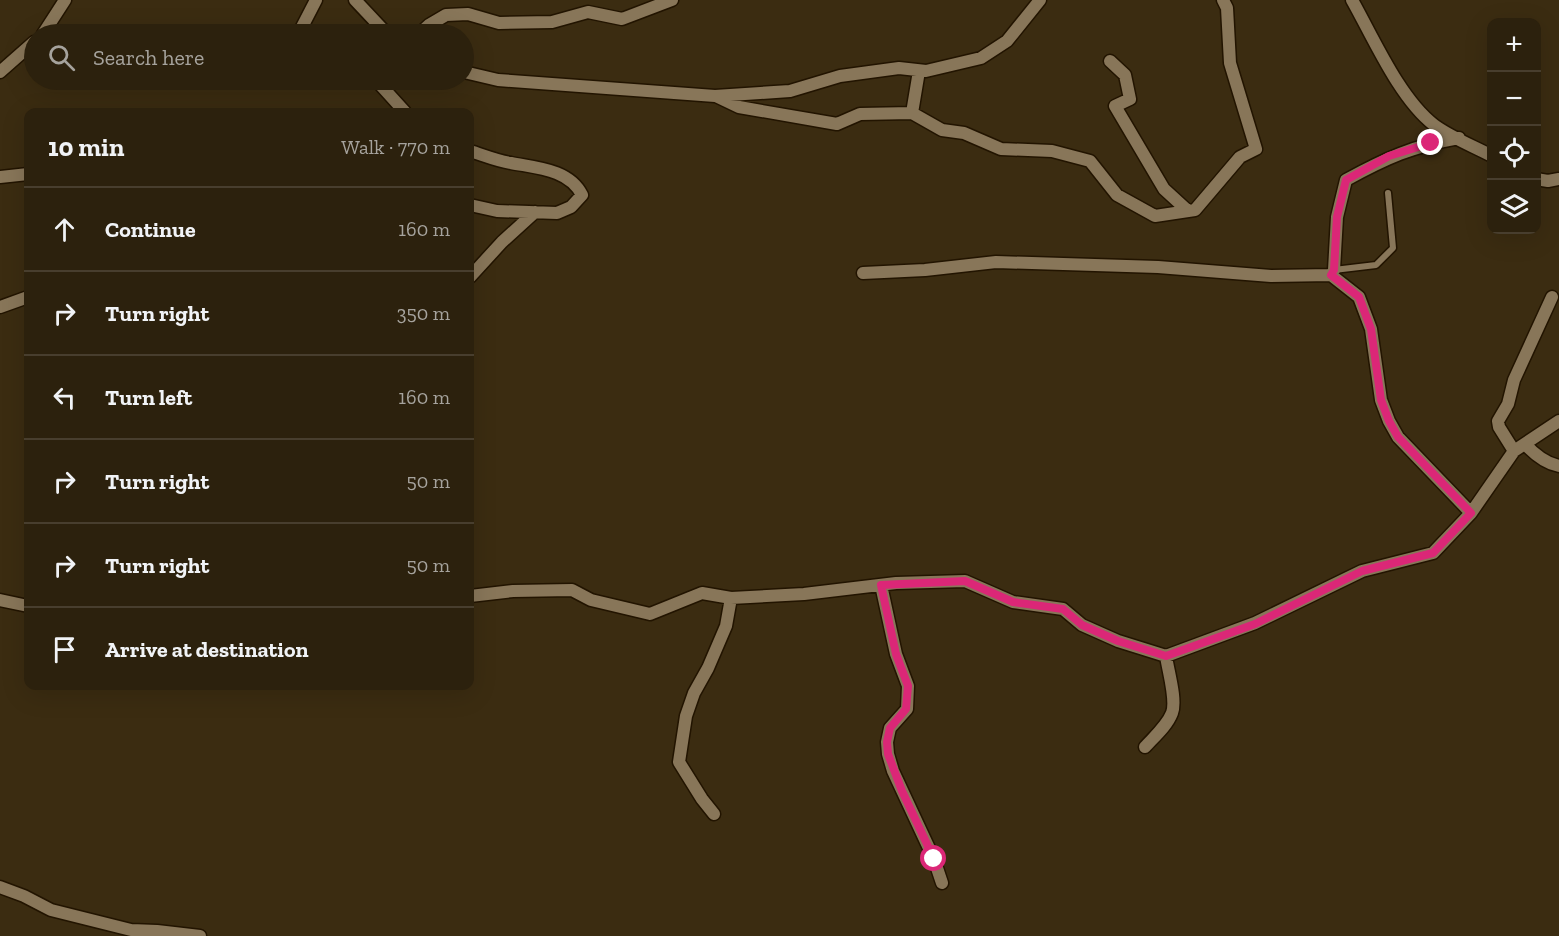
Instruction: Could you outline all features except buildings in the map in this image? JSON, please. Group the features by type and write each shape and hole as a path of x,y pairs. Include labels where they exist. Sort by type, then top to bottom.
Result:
{"street":[{"path":"49,24 65,0"},
{"path":"304,24 316,0"},
{"path":"355,0 378,24"},
{"path":"431,24 446,15 468,14 499,23 552,22 588,12 622,19 672,0"},
{"path":"474,74 498,80 716,96 790,91 840,76 899,68 926,71 981,58 1007,41 1040,0"},
{"path":"716,96 739,107 837,124 860,114 912,113 942,130 964,133 1001,149 1052,151 1090,161 1117,195 1155,216 1195,210 1240,157 1256,149 1230,63 1227,8 1222,0"},
{"path":"1352,0 1392,71 1415,105 1434,125 1487,154"},
{"path":"0,72 24,51"},
{"path":"1110,61 1125,75 1130,99 1115,106 1164,189 1188,211"},
{"path":"912,113 919,71"},
{"path":"385,90 401,108"},
{"path":"1332,272 1337,217 1346,180 1389,156 1431,143 1459,138"},
{"path":"474,152 509,163 542,167 577,185 582,195 571,207 557,213 497,211 474,206"},
{"path":"0,177 24,174"},
{"path":"1541,180 1559,179"},
{"path":"474,273 502,242 535,212"},
{"path":"863,273 925,270 996,262 1158,267 1271,276 1332,272 1359,297 1371,329 1381,400 1398,437 1471,513"},
{"path":"1552,297 1514,380 1508,404 1498,421 1498,427 1520,448 1559,466"},
{"path":"0,307 24,298"},
{"path":"474,596 513,591 572,590 591,600 650,614 702,592 731,598 804,594 881,585 965,581 1013,602 1063,609 1082,625 1118,641 1166,656 1255,624 1362,571 1433,553 1471,513 1520,448 1559,421"},
{"path":"881,585 896,654 908,686 906,709 890,728 887,742 888,754 902,791 934,859 942,883"},
{"path":"714,814 679,762 686,716 694,693 726,626 731,598"},
{"path":"0,600 24,605"},
{"path":"1145,747 1173,712 1174,702 1166,656"},
{"path":"0,887 51,910 131,930 200,936"}],"lane":[{"path":"1332,272 1376,265 1393,248 1388,193"}],"route":[{"path":"934,859 893,771 888,754 887,742 890,728 906,709 908,686 896,654 881,585 965,581 1013,602 1063,609 1082,625 1118,641 1166,656 1255,624 1362,571 1433,553 1471,513 1398,437 1381,400 1371,329 1365,311 1359,297 1331,275 1334,270 1337,217 1346,180 1389,156 1431,143"}]}
